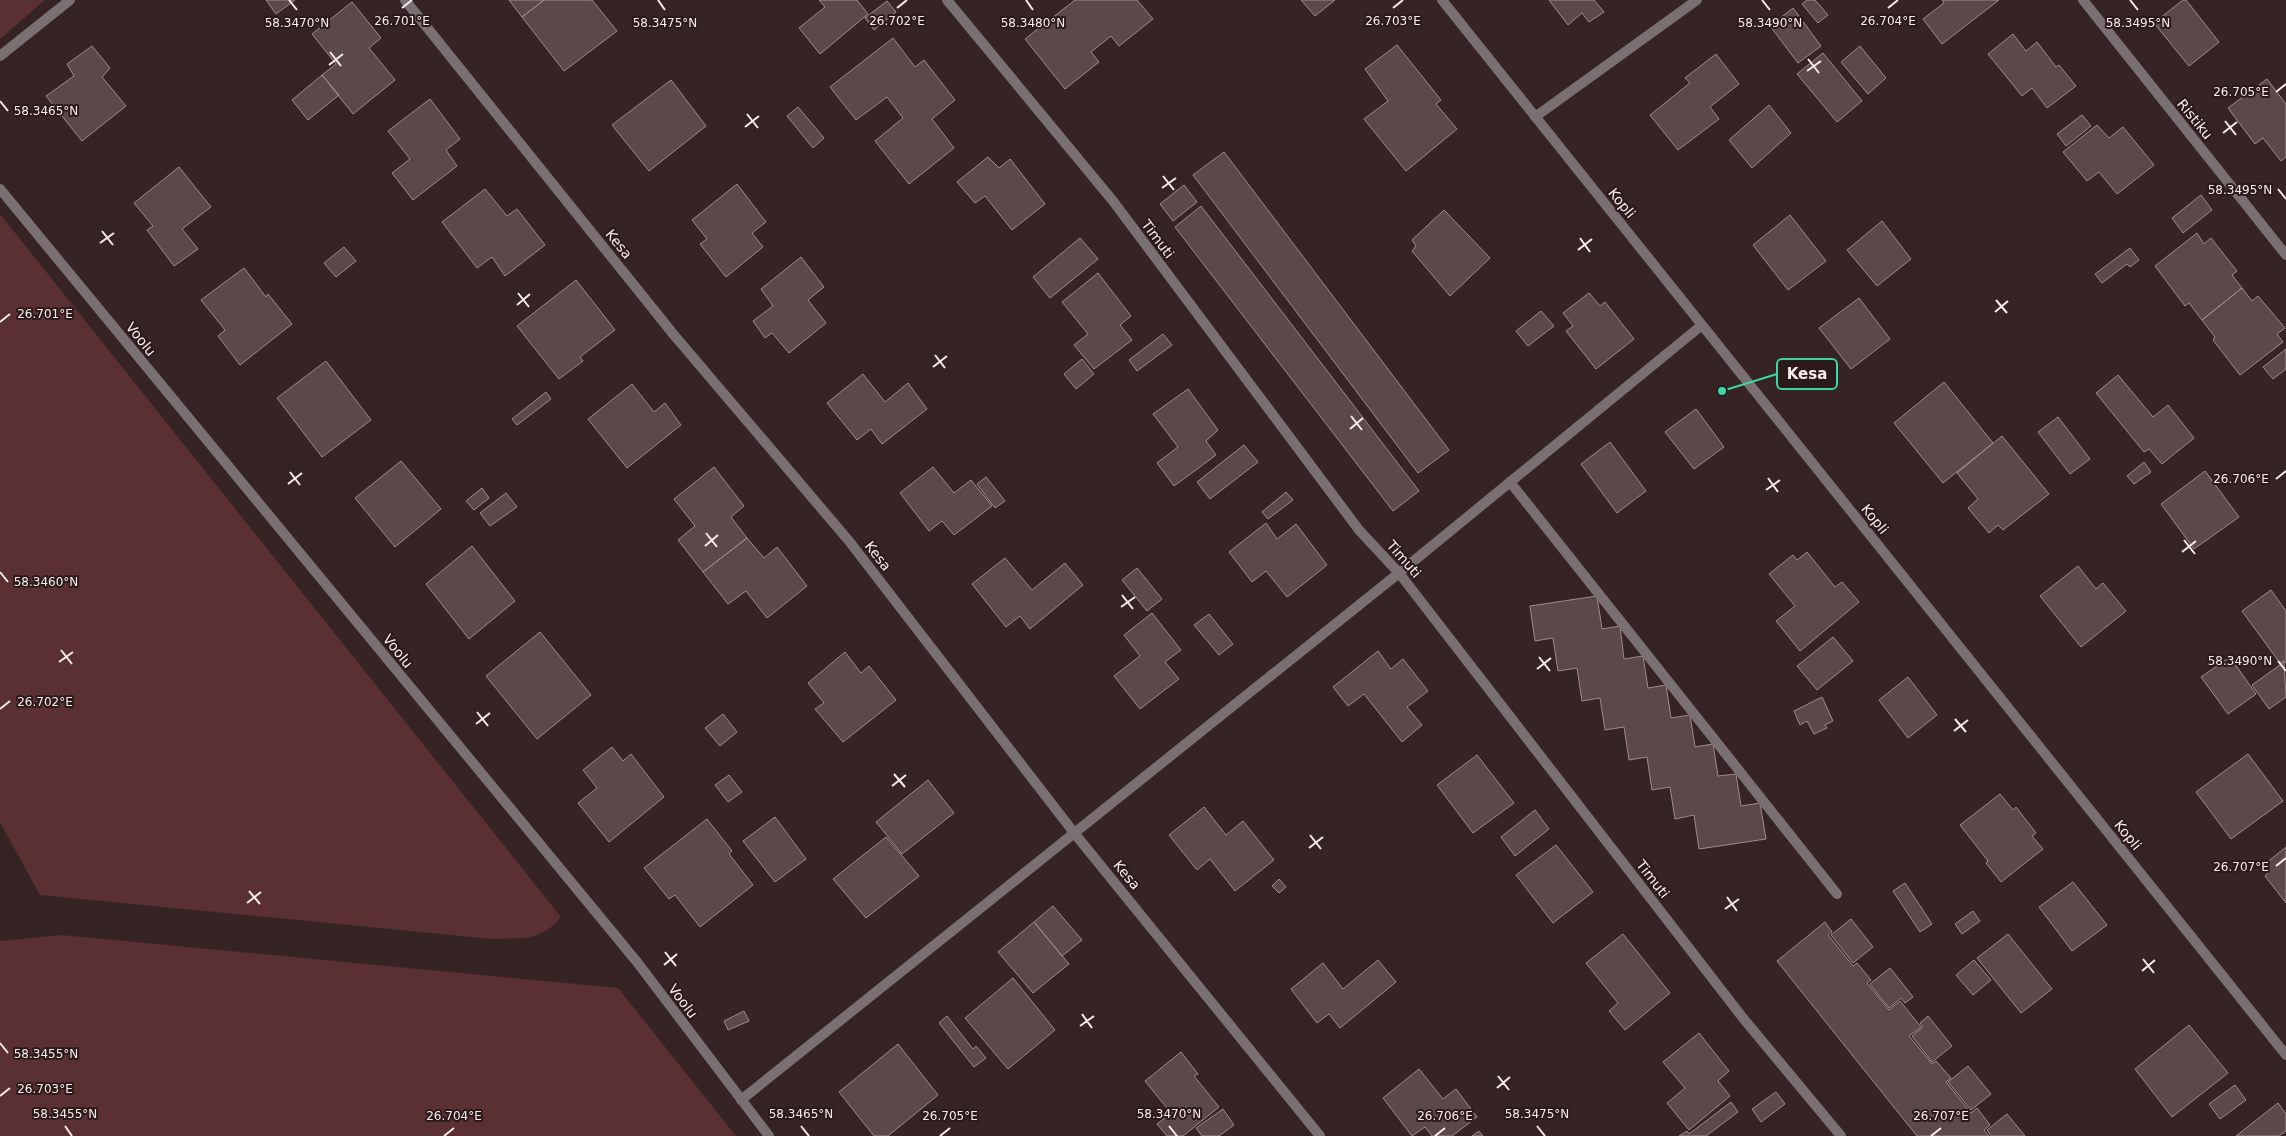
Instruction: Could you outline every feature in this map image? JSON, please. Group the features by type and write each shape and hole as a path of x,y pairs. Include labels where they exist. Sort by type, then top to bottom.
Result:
{"street":[{"path":"0,56 70,0"},
{"name":"Kesa","path":"405,0 674,335 850,541 1075,834 1320,1136"},
{"name":"Timuti","path":"947,0 1113,201 1359,530 1399,573 1744,1018 1841,1136"},
{"name":"Kopli","path":"1442,0 2286,1055"},
{"path":"1535,117 1698,0"},
{"name":"Ristiku","path":"2083,0 2286,255"},
{"name":"Voolu","path":"0,189 636,962 769,1136"},
{"path":"740,1100 1399,573 1702,325"},
{"path":"1510,482 1837,894"}],"shaded area":[{"path":"0,0 45,0 0,39"},
{"path":"0,214 561,917 553,925 538,935 530,937 493,939 40,895 0,822"},
{"path":"61,935 618,988 736,1136 0,1136 0,941"}],"building":[{"path":"266,0 295,0 276,14"},
{"path":"509,0 544,0 522,17"},
{"path":"544,0 592,0 617,31 564,71 522,17"},
{"path":"819,0 857,0 868,14 820,54 799,28 825,7"},
{"path":"1075,0 1137,0 1153,19 1119,46 1111,36 1091,52 1099,62 1065,89 1025,39"},
{"path":"1301,0 1335,0 1315,16"},
{"path":"1549,0 1594,0 1604,12 1589,22 1582,13 1568,25"},
{"path":"1807,0 1815,0 1828,15 1818,23 1802,4"},
{"path":"1942,0 1999,0 1942,44 1923,19 1944,3"},
{"path":"2183,0 2186,0 2219,42 2189,66 2154,23"},
{"path":"887,1 896,12 874,30 865,18"},
{"path":"352,2 381,38 369,48 395,80 353,114 322,75 336,64 312,34"},
{"path":"1793,8 1821,46 1798,63 1770,26"},
{"path":"2013,34 2026,51 2037,42 2056,67 2059,65 2076,86 2047,108 2032,88 2022,96 1988,54"},
{"path":"893,38 915,67 924,60 955,100 932,119 954,148 909,184 875,141 903,118 887,97 856,120 830,87"},
{"path":"1397,45 1441,100 1436,104 1457,129 1406,171 1364,119 1388,101 1365,69"},
{"path":"92,46 110,68 102,77 126,106 82,141 46,96 74,76 67,64"},
{"path":"1860,46 1886,78 1868,94 1841,62"},
{"path":"1823,53 1862,101 1837,122 1797,74"},
{"path":"1716,54 1739,84 1710,107 1719,119 1678,150 1650,115 1690,83 1685,78"},
{"path":"322,75 339,95 308,120 292,100"},
{"path":"2267,79 2286,104 2286,157 2281,161 2263,138 2255,144 2228,108"},
{"path":"671,80 706,126 649,171 612,125"},
{"path":"430,99 460,139 446,150 457,166 413,200 392,173 410,159 388,131"},
{"path":"1769,105 1791,133 1752,168 1729,140"},
{"path":"798,107 824,138 813,148 787,116"},
{"path":"2082,115 2091,126 2066,146 2057,134"},
{"path":"2097,125 2109,138 2123,127 2154,165 2117,194 2099,172 2087,181 2063,152"},
{"path":"1224,152 1449,450 1418,473 1193,175"},
{"path":"988,157 999,168 1010,159 1045,204 1012,230 985,196 975,203 957,182"},
{"path":"179,167 211,207 182,229 198,249 174,266 147,230 153,226 134,203"},
{"path":"737,184 766,222 752,233 763,247 726,277 700,244 707,239 692,220"},
{"path":"1184,185 1197,202 1173,221 1160,204"},
{"path":"485,189 507,216 517,209 545,245 505,276 492,257 477,268 442,222"},
{"path":"2201,195 2212,210 2183,233 2172,218"},
{"path":"1201,206 1419,491 1393,511 1175,227"},
{"path":"1444,210 1490,258 1450,296 1412,251 1416,246 1412,240"},
{"path":"1790,215 1826,261 1788,290 1753,245"},
{"path":"1882,221 1911,259 1877,286 1847,250"},
{"path":"2197,233 2204,244 2211,238 2237,271 2232,275 2242,288 2202,320 2189,303 2185,306 2155,266"},
{"path":"1080,238 1098,259 1050,298 1033,277"},
{"path":"344,247 356,261 336,277 324,263"},
{"path":"2130,248 2139,260 2130,267 2127,264 2102,283 2095,274"},
{"path":"801,257 824,287 808,300 826,323 789,353 772,333 765,338 753,321 773,306 761,289"},
{"path":"244,268 266,297 268,294 292,324 240,365 218,336 225,330 201,300"},
{"path":"1098,273 1131,316 1120,325 1132,340 1094,369 1074,345 1088,334 1062,302"},
{"path":"576,280 615,330 580,357 583,361 559,379 517,326"},
{"path":"2242,288 2252,301 2258,296 2285,328 2277,334 2283,342 2240,375 2213,340 2215,337 2202,320"},
{"path":"1589,293 1600,306 1605,302 1634,339 1596,369 1566,331 1573,326 1563,313"},
{"path":"1859,298 1890,339 1851,369 1819,328"},
{"path":"1541,311 1554,326 1528,346 1516,331"},
{"path":"1163,334 1172,345 1137,371 1129,360"},
{"path":"2286,349 2286,369 2273,379 2263,367"},
{"path":"1082,359 1094,374 1076,389 1064,374"},
{"path":"326,361 371,420 322,457 277,398"},
{"path":"863,374 885,402 908,383 927,409 882,444 871,429 857,440 827,403"},
{"path":"2118,375 2153,417 2168,405 2194,438 2162,464 2149,449 2144,452 2096,393"},
{"path":"1944,382 1993,443 1943,483 1894,423"},
{"path":"632,384 654,412 665,403 681,425 627,468 588,419"},
{"path":"1188,389 1218,430 1206,441 1216,455 1174,486 1157,463 1178,447 1153,414"},
{"path":"546,392 551,399 517,425 512,419"},
{"path":"1696,409 1724,447 1694,469 1665,432"},
{"path":"2058,417 2090,459 2070,474 2038,432"},
{"path":"2002,436 2049,494 2003,530 1998,525 1989,533 1968,508 1978,499 1957,473"},
{"path":"1610,442 1646,491 1617,513 1581,464"},
{"path":"1244,445 1258,462 1210,499 1197,482"},
{"path":"401,461 441,509 395,547 355,498"},
{"path":"2144,462 2151,472 2134,484 2127,476"},
{"path":"714,467 744,506 731,517 747,538 703,572 678,540 695,526 674,499"},
{"path":"933,467 954,493 971,480 992,506 954,535 942,521 929,531 900,493"},
{"path":"2205,471 2239,517 2194,549 2161,504"},
{"path":"986,477 1005,501 995,508 977,484"},
{"path":"482,488 489,498 474,510 466,501"},
{"path":"1286,492 1293,500 1268,519 1262,512"},
{"path":"506,493 517,507 490,526 480,513"},
{"path":"1266,523 1277,539 1296,524 1327,565 1287,597 1266,571 1252,582 1229,552"},
{"path":"747,538 764,558 777,547 807,586 767,618 746,591 728,604 703,572"},
{"path":"472,546 515,601 469,639 426,584"},
{"path":"1807,552 1835,587 1842,582 1859,602 1800,651 1776,621 1795,606 1769,574 1793,555 1797,560"},
{"path":"1005,558 1032,590 1065,563 1083,585 1030,629 1020,616 1006,627 972,584"},
{"path":"2078,566 2096,589 2103,583 2126,611 2081,647 2040,596"},
{"path":"1137,568 1162,599 1147,611 1122,580"},
{"path":"2271,590 2286,611 2286,663 2284,661 2280,663 2242,611"},
{"path":"1597,596 1602,629 1620,626 1624,659 1643,656 1648,688 1666,685 1671,718 1690,715 1695,747 1713,744 1718,776 1736,774 1741,806 1760,803 1766,839 1699,849 1694,815 1675,819 1670,787 1652,790 1647,757 1629,760 1624,727 1605,730 1600,698 1582,701 1577,668 1558,671 1553,638 1535,641 1530,606"},
{"path":"1152,613 1181,650 1165,662 1179,679 1140,709 1114,676 1140,656 1124,635"},
{"path":"1209,614 1233,644 1219,655 1194,625"},
{"path":"540,632 591,695 537,739 486,676"},
{"path":"1833,637 1853,661 1817,690 1797,666"},
{"path":"1378,651 1391,669 1403,659 1428,691 1407,707 1422,725 1402,742 1364,694 1348,706 1333,687"},
{"path":"845,652 861,673 869,666 896,700 843,742 815,709 824,703 808,683"},
{"path":"2230,657 2256,694 2228,714 2201,677"},
{"path":"2284,662 2286,697 2269,709 2252,685"},
{"path":"1908,677 1937,715 1908,738 1879,700"},
{"path":"1822,697 1833,721 1825,725 1827,728 1814,734 1807,721 1800,725 1794,711"},
{"path":"723,714 737,732 720,746 705,728"},
{"path":"612,747 623,761 631,754 664,797 609,842 578,803 597,788 583,770"},
{"path":"2248,754 2283,801 2231,839 2196,792"},
{"path":"1477,755 1514,803 1473,833 1437,785"},
{"path":"729,775 742,792 728,802 715,785"},
{"path":"928,780 954,813 902,854 876,822"},
{"path":"2000,794 2013,810 2016,807 2036,833 2032,836 2043,849 2001,882 1986,863 1988,861 1960,825"},
{"path":"1204,807 1226,835 1243,821 1274,860 1235,891 1210,859 1197,870 1169,835"},
{"path":"1535,810 1549,829 1515,856 1501,837"},
{"path":"775,817 806,859 775,882 743,841"},
{"path":"707,819 732,851 729,854 753,885 700,927 675,895 669,899 644,868"},
{"path":"886,837 919,876 866,918 833,879"},
{"path":"1556,845 1593,892 1553,923 1516,875"},
{"path":"2286,847 2286,903 2265,876 2270,871 2265,864"},
{"path":"1279,879 1286,887 1279,893 1272,886"},
{"path":"2073,882 2107,925 2072,951 2039,907"},
{"path":"1905,883 1932,924 1920,932 1893,891"},
{"path":"1053,906 1082,940 1062,956 1034,922"},
{"path":"1973,911 1980,921 1962,934 1955,924"},
{"path":"1851,919 1873,947 1853,963 1831,935"},
{"path":"1034,922 1069,964 1033,993 998,952"},
{"path":"1825,922 1832,932 1828,935 1853,966 1857,963 1871,980 1867,983 1889,1010 1900,1001 1921,1027 1909,1036 1932,1064 1936,1061 1951,1078 1946,1082 1971,1113 1977,1108 1990,1125 1984,1130 1989,1136 1917,1136 1777,961"},
{"path":"1623,934 1670,993 1625,1030 1609,1011 1618,1003 1586,963"},
{"path":"2008,934 2052,989 2021,1013 1977,958"},
{"path":"1378,960 1396,982 1340,1028 1329,1014 1317,1023 1291,989 1323,963 1343,989"},
{"path":"1974,960 1991,980 1973,995 1956,975"},
{"path":"1890,968 1913,997 1905,1003 1901,998 1889,1008 1870,984"},
{"path":"1013,978 1055,1030 1008,1069 965,1018"},
{"path":"744,1011 749,1021 728,1030 724,1021"},
{"path":"947,1016 973,1049 976,1046 986,1058 974,1067 939,1023"},
{"path":"1928,1016 1952,1046 1932,1062 1912,1036 1923,1027 1920,1023"},
{"path":"2189,1025 2228,1073 2172,1117 2135,1069"},
{"path":"1699,1033 1729,1071 1718,1081 1730,1096 1689,1130 1667,1103 1685,1088 1663,1062"},
{"path":"898,1044 938,1095 888,1136 874,1136 839,1092"},
{"path":"1181,1052 1198,1074 1194,1076 1219,1107 1183,1136 1167,1136 1157,1124 1171,1113 1145,1081"},
{"path":"1968,1066 1991,1094 1971,1110 1948,1082"},
{"path":"1419,1069 1443,1099 1456,1089 1477,1117 1452,1136 1432,1136 1425,1127 1412,1136 1383,1098"},
{"path":"2235,1085 2246,1100 2220,1119 2209,1104"},
{"path":"1776,1092 1785,1104 1761,1122 1752,1109"},
{"path":"1731,1102 1738,1112 1706,1136 1679,1136 1687,1131 1689,1134"},
{"path":"2278,1103 2286,1114 2286,1131 2279,1136 2236,1136"},
{"path":"1223,1109 1234,1125 1219,1136 1202,1136 1196,1128"},
{"path":"2007,1114 2025,1136 1991,1136 1987,1130"},
{"path":"1479,1131 1483,1136 1472,1136"}],"place":[{"name":"Kesa","path":"1722,391"}]}
